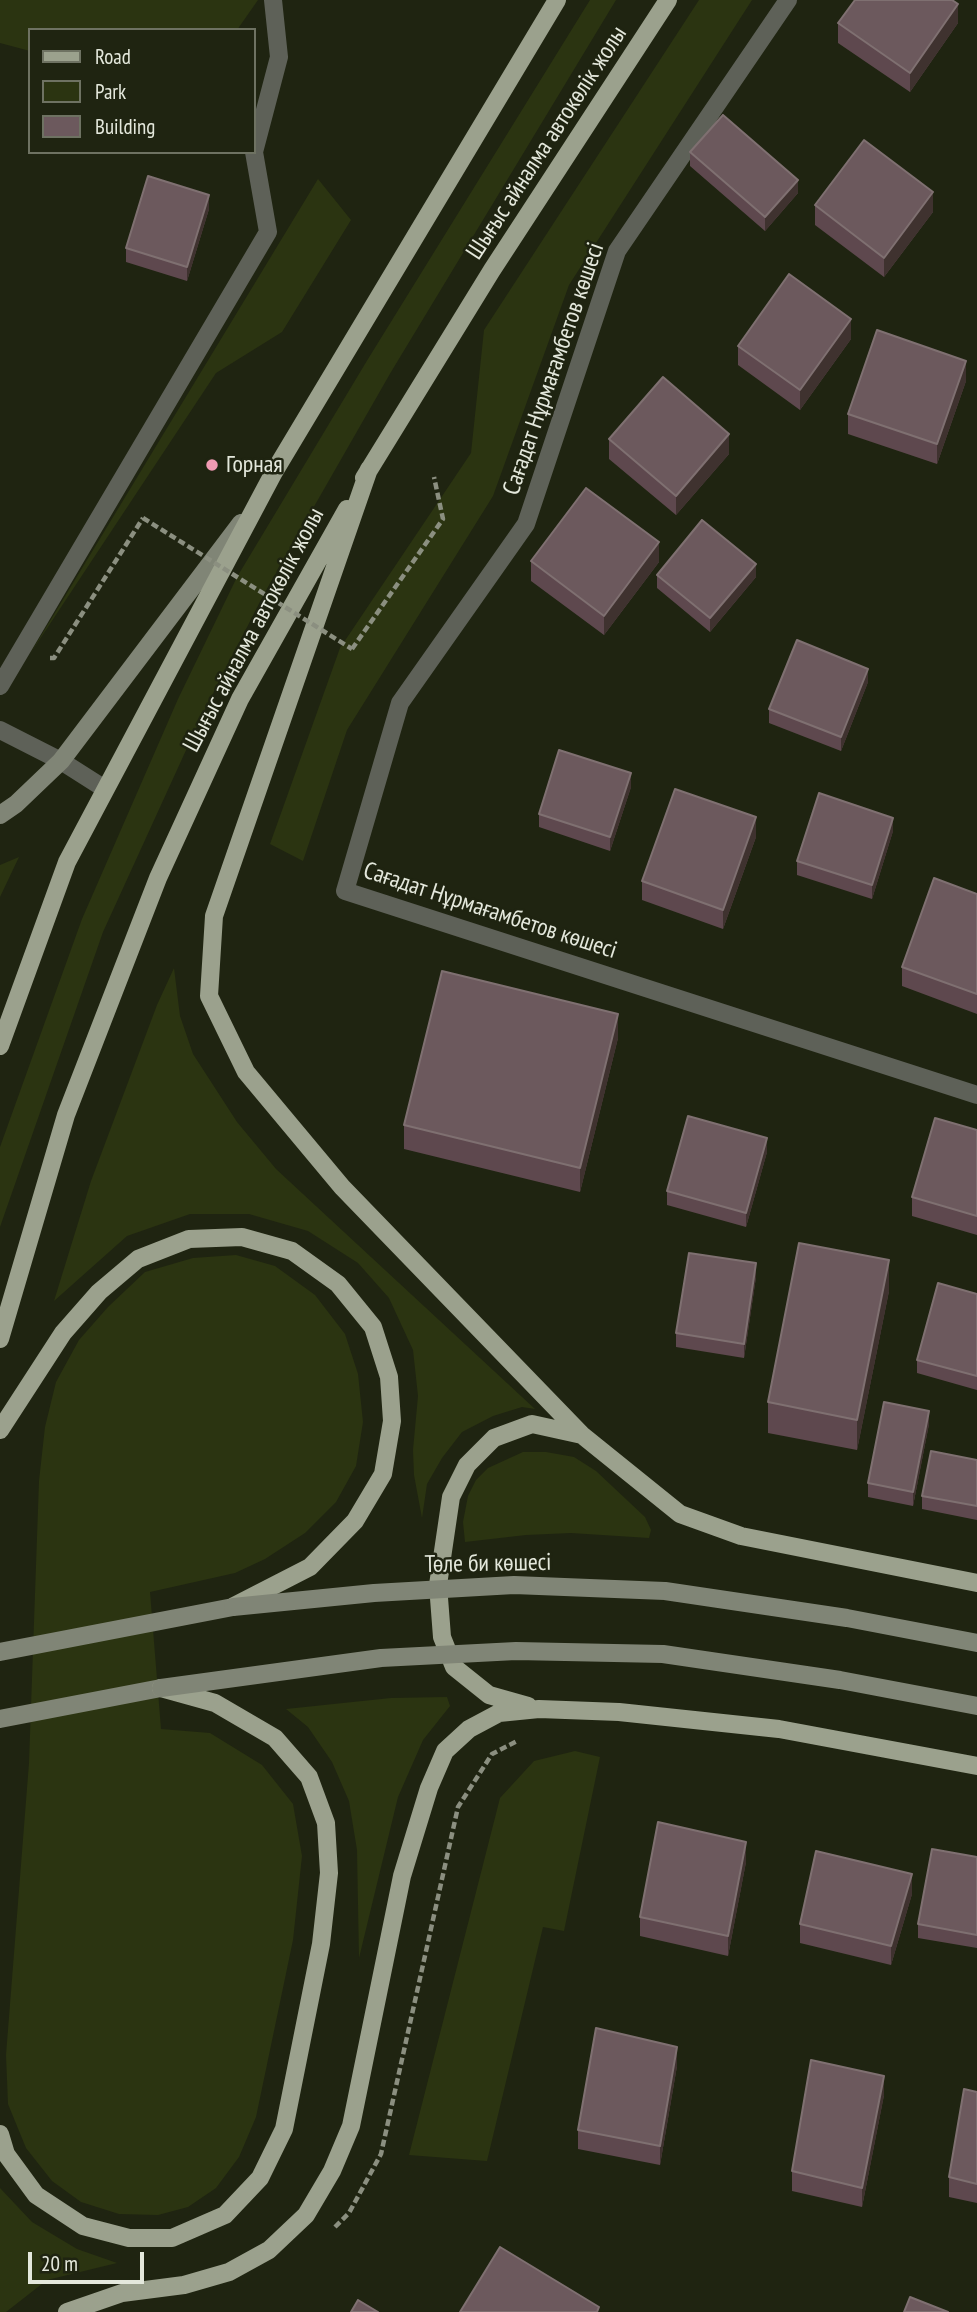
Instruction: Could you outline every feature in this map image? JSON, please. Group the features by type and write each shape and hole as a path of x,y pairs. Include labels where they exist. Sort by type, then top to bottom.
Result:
{"main road":[{"path":"0,1046 66,863 260,497 557,0"},
{"name":"Шығыс айналма автокөлік жолы","path":"0,1339 66,1115 158,878 240,699 369,469 492,270 667,0"},
{"path":"369,469 214,916 209,996 246,1072 342,1187 582,1435 680,1514 741,1536 977,1583"},
{"path":"0,815 16,804 61,761 260,497"},
{"path":"0,1430 63,1333 99,1293 138,1259 189,1239 242,1237 292,1251 338,1284 373,1327 389,1377 392,1421 383,1474 355,1521 310,1566 233,1607"},
{"path":"539,1709 489,1695 454,1667 442,1637 438,1585 441,1554 451,1497 467,1465 495,1438 532,1424 582,1435"},
{"name":"Төле би көшесі","path":"0,1652 233,1607 374,1593 514,1585 665,1591 847,1618 977,1643"},
{"path":"0,1719 161,1688 381,1658 516,1651 663,1654 840,1680 977,1706"},
{"path":"0,2134 6,2154 36,2195 83,2226 129,2238 172,2238 225,2215 260,2178 284,2129 321,1944 328,1873 326,1823 309,1777 275,1738 215,1703 161,1688"},
{"path":"67,2312 122,2293 184,2285 229,2272 269,2250 306,2215 332,2171 351,2126 402,1876 429,1788 445,1751 470,1729 499,1713 539,1709 619,1712 779,1729 977,1766"}],"street":[{"path":"256,144 279,57 273,0"},
{"name":"Сағадат Нұрмағамбетов көшесі","path":"788,0 617,251 526,524 400,703 345,891 977,1095"},
{"path":"0,686 268,232 254,154"},
{"path":"0,730 61,761 105,789"}],"path":[{"path":"54,658 143,518 352,649 443,519 434,477"},
{"path":"331,2231 349,2213 381,2154 458,1807 492,1754 528,1736"}],"green space":[{"path":"0,0 258,0 238,28 28,28 28,50 0,43"},
{"path":"590,0 616,0 391,372 264,594 203,713 103,932 0,1227 0,1147 82,919 178,699 237,577"},
{"path":"699,0 752,0 569,285 493,496 347,730 303,861 270,844 340,648 471,453 484,330"},
{"path":"318,179 351,220 282,332 216,373 30,654"},
{"path":"19,857 0,897 0,865"},
{"path":"174,968 180,1016 193,1054 237,1122 276,1169 535,1409 522,1407 493,1416 462,1432 427,1484 422,1518 414,1475 413,1450 418,1396 413,1350 389,1298 358,1263 308,1231 249,1214 190,1214 127,1236 54,1301 91,1181 157,1005"},
{"path":"236,1255 275,1266 315,1295 345,1334 358,1374 363,1422 356,1466 336,1502 305,1533 265,1559 235,1573 150,1592 161,1729 210,1733 262,1765 293,1804 302,1856 293,1940 256,2117 239,2157 216,2188 188,2207 158,2215 119,2214 81,2202 52,2181 26,2148 8,2104 6,2055 29,1763 39,1481 45,1427 56,1382 79,1340 108,1307 145,1272 193,1258"},
{"path":"523,1452 546,1452 574,1457 596,1471 645,1517 651,1530 649,1538 571,1533 465,1542 463,1522 468,1496 476,1480 488,1468"},
{"path":"447,1697 450,1706 423,1740 398,1797 359,1958 357,1850 349,1801 332,1762 308,1727 286,1709 391,1698"},
{"path":"575,1751 600,1757 564,1931 543,1927 487,2161 409,2155 500,1798 534,1761"},
{"path":"0,2188 32,2222 77,2249 117,2263 47,2280 6,2312 0,2312"}],"building":[{"path":"855,0 952,0 958,4 910,73 838,23"},
{"path":"723,115 798,180 765,217 690,152"},
{"path":"864,140 933,192 884,258 815,205"},
{"path":"148,176 209,195 187,267 126,248"},
{"path":"789,274 851,319 800,390 738,346"},
{"path":"877,330 966,361 937,444 848,414"},
{"path":"663,377 729,434 676,496 609,439"},
{"path":"586,488 659,542 604,616 531,561"},
{"path":"702,520 756,564 710,618 657,575"},
{"path":"797,640 868,669 841,737 769,709"},
{"path":"559,750 631,773 610,837 539,814"},
{"path":"675,789 756,817 723,910 642,881"},
{"path":"819,793 893,818 872,885 797,861"},
{"path":"934,878 977,894 977,994 902,967"},
{"path":"442,971 618,1014 580,1168 404,1125"},
{"path":"688,1116 767,1138 746,1213 667,1191"},
{"path":"935,1118 977,1130 977,1216 912,1197"},
{"path":"799,1243 889,1260 857,1420 768,1402"},
{"path":"689,1253 756,1263 744,1344 676,1333"},
{"path":"938,1283 977,1294 977,1376 917,1360"},
{"path":"884,1402 929,1411 913,1492 868,1483"},
{"path":"931,1451 977,1460 977,1506 922,1496"},
{"path":"658,1822 746,1842 728,1936 640,1917"},
{"path":"932,1849 977,1857 977,1935 918,1924"},
{"path":"816,1851 912,1874 891,1946 800,1924"},
{"path":"596,2028 677,2047 660,2146 578,2130"},
{"path":"811,2060 884,2076 862,2188 792,2171"},
{"path":"964,2089 977,2092 977,2184 949,2177"},
{"path":"500,2247 599,2307 597,2312 460,2312"},
{"path":"910,2297 948,2312 904,2312"},
{"path":"358,2300 378,2312 351,2312"}],"place":[{"name":"Горная","path":"212,465"}]}
